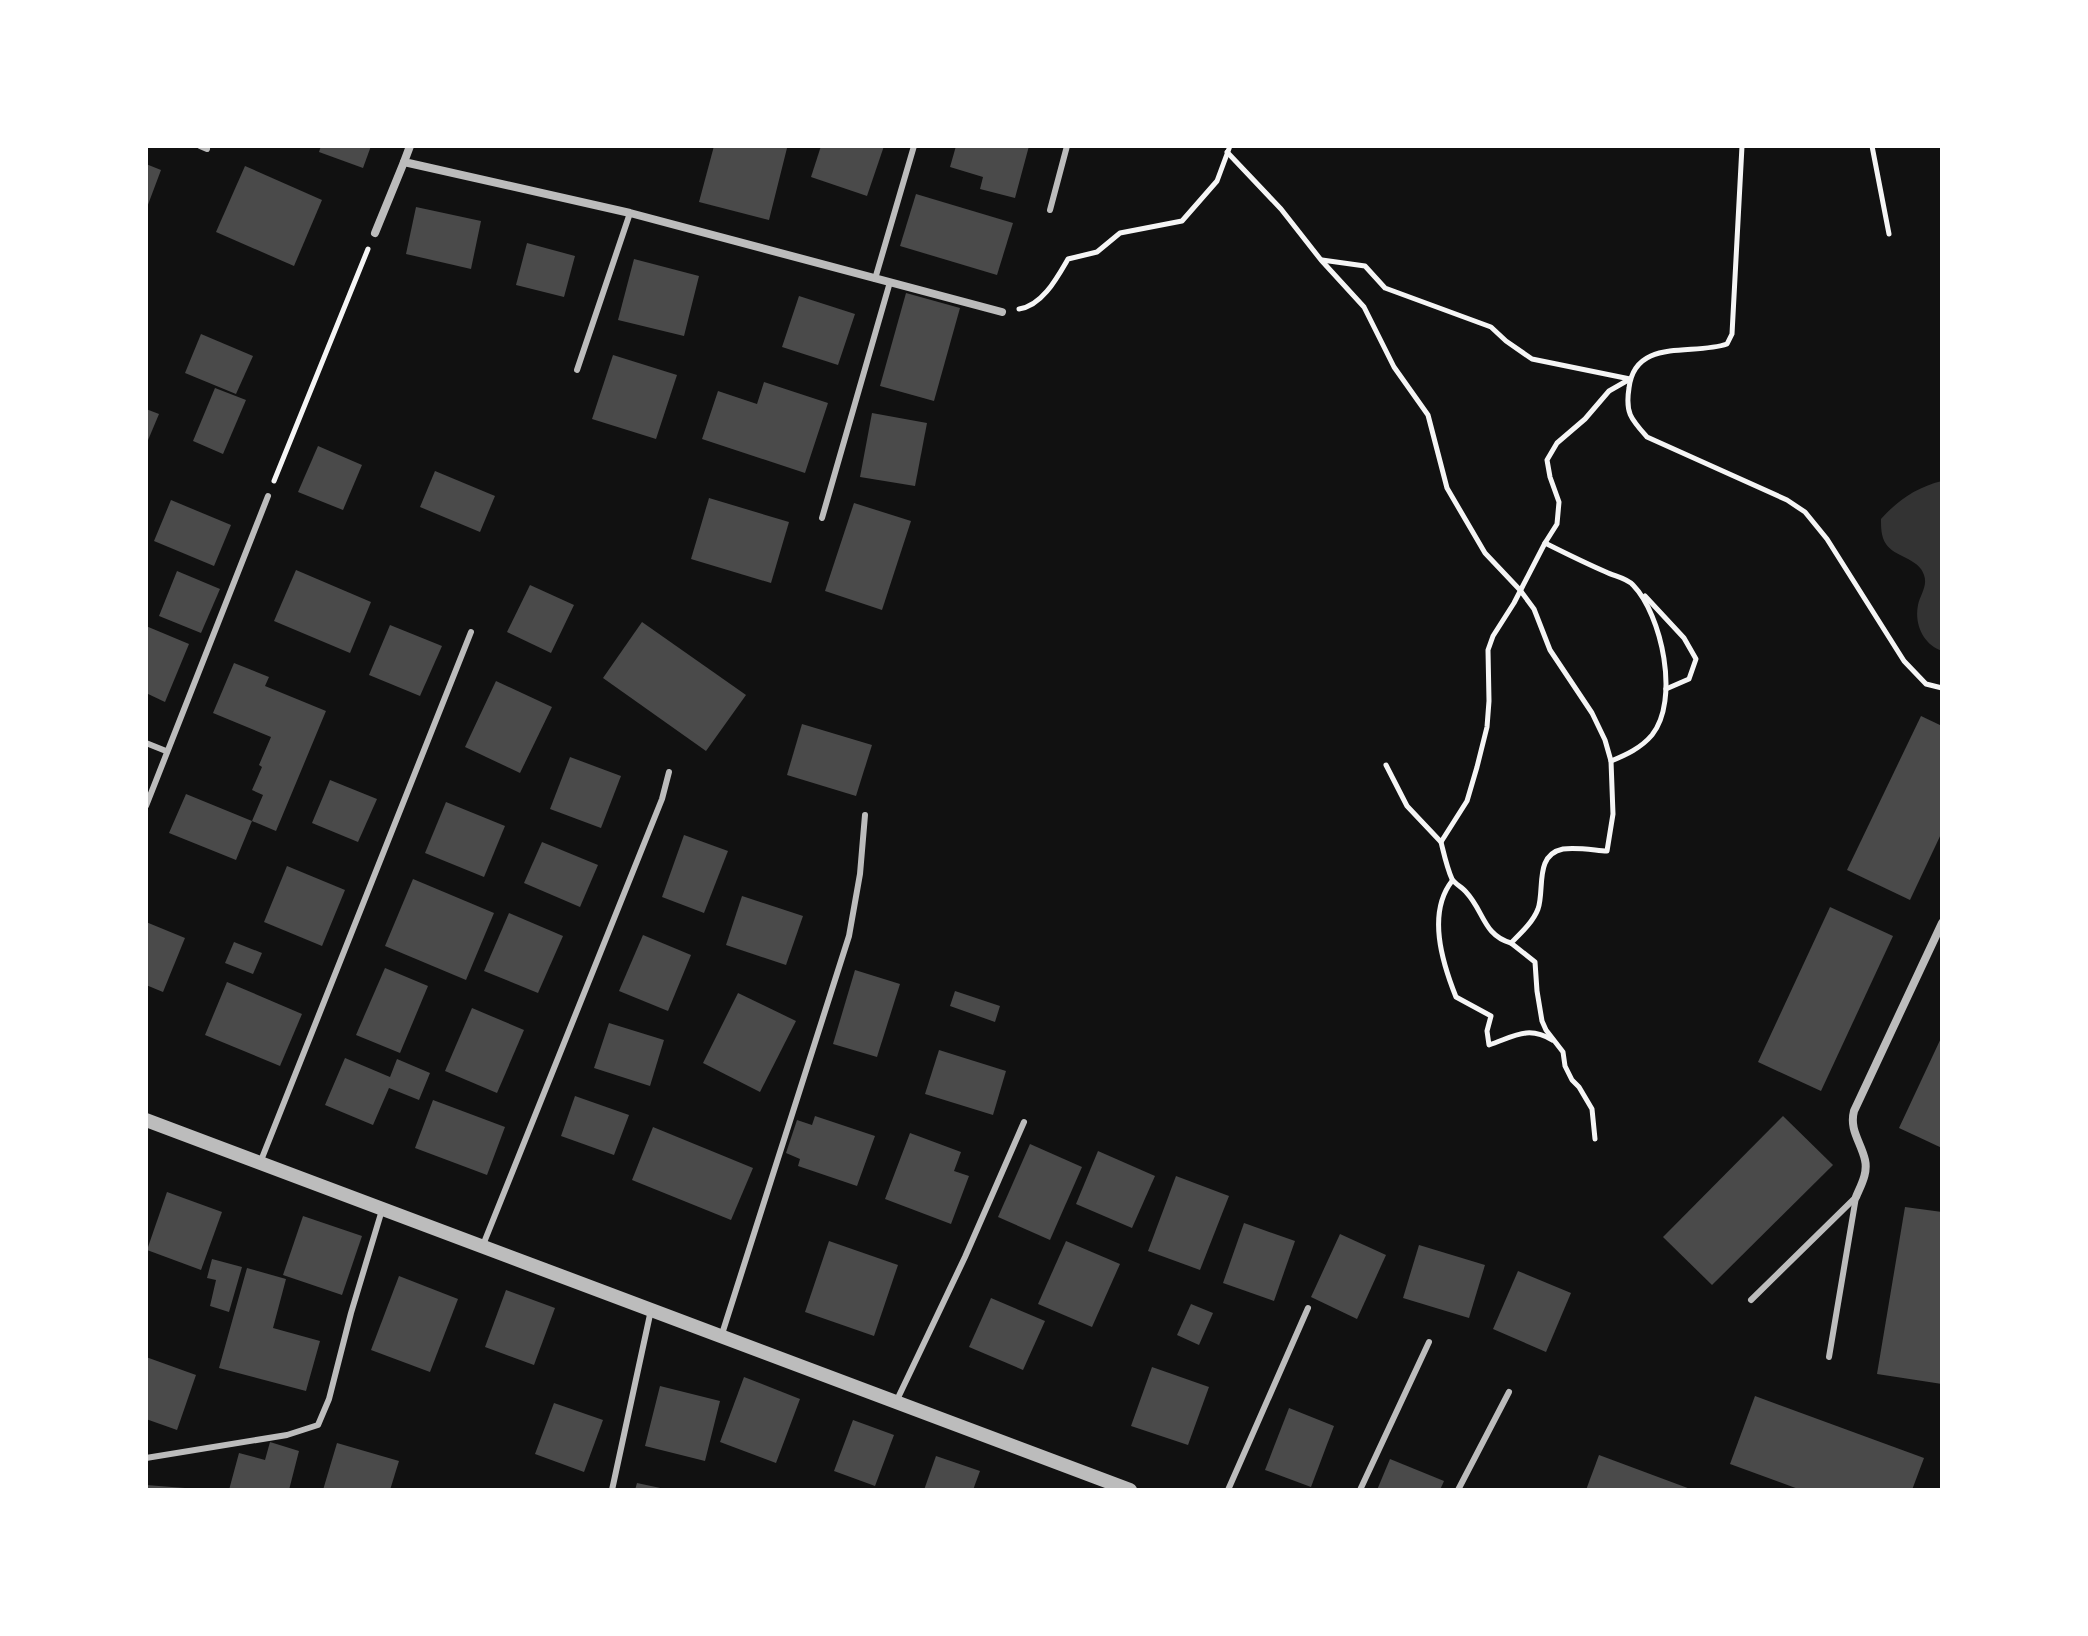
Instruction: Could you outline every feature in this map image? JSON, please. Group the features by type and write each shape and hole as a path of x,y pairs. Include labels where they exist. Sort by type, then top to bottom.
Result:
{"street":[{"path":"375,233 410,146"},
{"path":"404,162 630,213 1002,312"},
{"path":"1856,1197 1866,1170 1865,1158 1853,1129 1854,1111 1942,923"},
{"path":"146,1120 1130,1490"}],"lane":[{"path":"875,279 914,146"},
{"path":"1050,210 1067,146"},
{"path":"577,370 630,213"},
{"path":"822,518 890,282"},
{"path":"146,806 268,496"},
{"path":"260,1163 471,632"},
{"path":"146,743 166,751"},
{"path":"483,1246 662,799 669,772"},
{"path":"721,1336 849,936 860,874 865,815"},
{"path":"896,1402 965,1257 1024,1122"},
{"path":"1751,1300 1856,1197"},
{"path":"1829,1357 1856,1197"},
{"path":"146,1458 287,1435 318,1425 329,1399 383,1209"},
{"path":"1228,1490 1308,1308"},
{"path":"612,1490 651,1310"},
{"path":"1360,1490 1429,1342"},
{"path":"1458,1490 1509,1392"}],"path":[{"path":"1742,146 1732,334 1727,344 1714,349 1670,350 1651,355 1637,365 1630,379 1627,400 1631,419 1647,437 1787,500 1805,512 1827,539 1904,661 1926,684 1942,688"},
{"path":"1872,146 1889,234"},
{"path":"1002,312 1030,308 1055,281 1068,259 1097,252 1120,233 1182,221 1217,181 1228,149 1364,307 1394,367 1428,415 1447,488 1485,553 1534,609 1558,665 1592,713 1611,761 1613,814 1607,851 1564,849 1552,853 1545,862 1538,908 1526,928 1511,943"},
{"path":"268,496 375,233"},
{"path":"1321,260 1365,266 1385,288 1491,327 1532,359 1630,379"},
{"path":"1441,842 1467,801 1477,767 1487,727 1488,650 1493,636 1557,524 1559,502 1547,460 1557,443 1585,419 1609,391 1630,379"},
{"path":"1545,543 1632,582 1684,638 1696,659 1689,679 1666,689"},
{"path":"1611,761 1632,752 1653,734 1662,714 1666,689 1658,635 1645,602 1632,582"},
{"path":"1386,765 1407,806 1441,842 1452,881 1478,907 1486,926 1495,937 1511,943 1535,962 1542,1021 1563,1052 1572,1080 1592,1109 1595,1139"},
{"path":"1452,881 1444,892 1439,908 1439,927 1441,951 1456,997 1491,1016 1487,1031 1489,1045 1521,1033 1534,1032 1556,1042"}],"shaded area":[{"path":"1942,481 1942,651 1925,639 1919,627 1917,612 1924,575 1917,565 1886,544 1881,519 1908,495"}],"building":[{"path":"321,146 371,146 363,168 319,152"},
{"path":"714,146 787,148 769,220 699,202"},
{"path":"821,146 884,146 867,196 811,177"},
{"path":"956,146 1029,146 1015,198 980,189 983,177 950,167"},
{"path":"146,164 161,170 146,210"},
{"path":"245,166 322,200 294,266 216,232"},
{"path":"916,194 1013,223 997,275 900,246"},
{"path":"416,207 481,221 471,269 406,254"},
{"path":"527,243 575,256 564,297 516,285"},
{"path":"634,259 699,276 684,336 618,320"},
{"path":"906,293 960,308 934,401 880,386"},
{"path":"799,296 855,314 838,365 782,347"},
{"path":"201,334 253,356 236,394 185,373"},
{"path":"613,355 677,375 656,439 592,419"},
{"path":"764,382 828,403 805,473 702,439 718,391 757,404"},
{"path":"215,388 246,400 223,454 193,441"},
{"path":"146,409 159,414 146,445"},
{"path":"872,413 927,423 915,486 860,477"},
{"path":"318,446 362,465 343,510 298,492"},
{"path":"435,471 495,496 480,532 420,507"},
{"path":"709,498 789,522 771,583 691,559"},
{"path":"171,500 231,525 214,566 154,541"},
{"path":"854,503 911,521 882,610 825,591"},
{"path":"296,570 371,602 350,653 274,621"},
{"path":"177,571 220,589 201,633 159,616"},
{"path":"530,585 574,605 551,653 507,632"},
{"path":"642,622 746,695 706,751 603,678"},
{"path":"390,625 442,646 420,696 369,675"},
{"path":"146,626 189,644 165,702 146,693"},
{"path":"234,663 269,677 265,686 326,711 276,831 252,821 263,795 252,790 271,737 213,713"},
{"path":"496,681 552,707 520,773 465,747"},
{"path":"1921,716 1942,726 1942,832 1910,900 1847,870"},
{"path":"802,724 872,745 856,796 787,775"},
{"path":"570,757 621,776 601,828 550,809"},
{"path":"330,780 377,799 358,842 312,823"},
{"path":"186,794 252,821 236,860 169,833"},
{"path":"446,802 505,826 484,877 425,853"},
{"path":"684,835 728,851 704,913 662,897"},
{"path":"542,842 598,865 580,907 524,883"},
{"path":"287,866 345,890 322,946 264,922"},
{"path":"413,879 494,913 466,980 385,946"},
{"path":"742,896 803,916 786,965 726,945"},
{"path":"1830,907 1893,936 1821,1091 1758,1062"},
{"path":"509,913 563,936 538,993 484,971"},
{"path":"146,922 185,938 163,992 146,985"},
{"path":"643,935 691,955 668,1011 619,991"},
{"path":"234,942 262,953 253,974 225,963"},
{"path":"385,968 428,986 400,1053 356,1035"},
{"path":"855,970 900,984 877,1057 833,1044"},
{"path":"227,982 302,1014 280,1066 205,1035"},
{"path":"955,991 1000,1006 995,1022 950,1006"},
{"path":"738,993 796,1021 760,1092 703,1063"},
{"path":"472,1008 524,1030 497,1093 445,1071"},
{"path":"609,1023 664,1040 650,1086 594,1068"},
{"path":"1942,1036 1942,1148 1899,1128"},
{"path":"939,1050 1006,1071 993,1115 925,1094"},
{"path":"345,1058 390,1077 397,1059 430,1073 419,1100 389,1088 373,1125 325,1105"},
{"path":"575,1096 629,1115 614,1155 561,1136"},
{"path":"433,1100 505,1127 487,1175 415,1148"},
{"path":"815,1116 875,1136 857,1186 798,1166 800,1159 786,1153 797,1120 812,1125"},
{"path":"1783,1116 1833,1165 1712,1285 1663,1237"},
{"path":"653,1127 753,1168 731,1220 632,1180"},
{"path":"910,1133 961,1152 954,1171 969,1176 951,1224 885,1199"},
{"path":"1030,1144 1082,1167 1050,1240 998,1217"},
{"path":"1098,1151 1155,1176 1132,1228 1076,1204"},
{"path":"1176,1176 1229,1196 1200,1270 1148,1251"},
{"path":"167,1192 222,1212 201,1270 147,1250"},
{"path":"1905,1207 1942,1212 1942,1384 1877,1374"},
{"path":"303,1216 362,1236 342,1295 283,1275"},
{"path":"1244,1223 1295,1241 1274,1301 1223,1283"},
{"path":"1340,1234 1386,1255 1357,1319 1311,1297"},
{"path":"829,1241 898,1265 874,1336 805,1312"},
{"path":"1066,1241 1120,1264 1092,1327 1038,1304"},
{"path":"1419,1245 1485,1265 1469,1318 1403,1298"},
{"path":"212,1259 242,1267 229,1312 210,1306 216,1280 207,1278"},
{"path":"247,1268 286,1279 273,1328 320,1341 306,1391 219,1368"},
{"path":"1518,1271 1571,1293 1546,1352 1493,1329"},
{"path":"399,1276 458,1299 430,1372 371,1350"},
{"path":"506,1290 555,1308 534,1365 485,1347"},
{"path":"991,1298 1045,1321 1023,1370 969,1347"},
{"path":"1191,1304 1213,1313 1199,1345 1177,1335"},
{"path":"146,1357 196,1375 177,1430 146,1419"},
{"path":"1152,1367 1209,1387 1188,1445 1131,1426"},
{"path":"744,1377 800,1399 776,1463 720,1442"},
{"path":"660,1386 720,1401 705,1461 645,1446"},
{"path":"1755,1396 1924,1458 1912,1490 1801,1490 1730,1464"},
{"path":"554,1403 603,1420 584,1472 535,1454"},
{"path":"1289,1408 1334,1426 1311,1487 1265,1470"},
{"path":"853,1420 894,1435 875,1486 834,1471"},
{"path":"270,1442 299,1451 289,1490 229,1490 239,1453 265,1460"},
{"path":"337,1443 399,1461 390,1490 323,1490"},
{"path":"1599,1455 1693,1490 1586,1490"},
{"path":"936,1456 980,1471 973,1490 924,1490"},
{"path":"1390,1459 1444,1481 1440,1490 1377,1490"},
{"path":"637,1483 665,1489 665,1490 635,1490"},
{"path":"146,1485 185,1488 185,1490 146,1490"}]}
